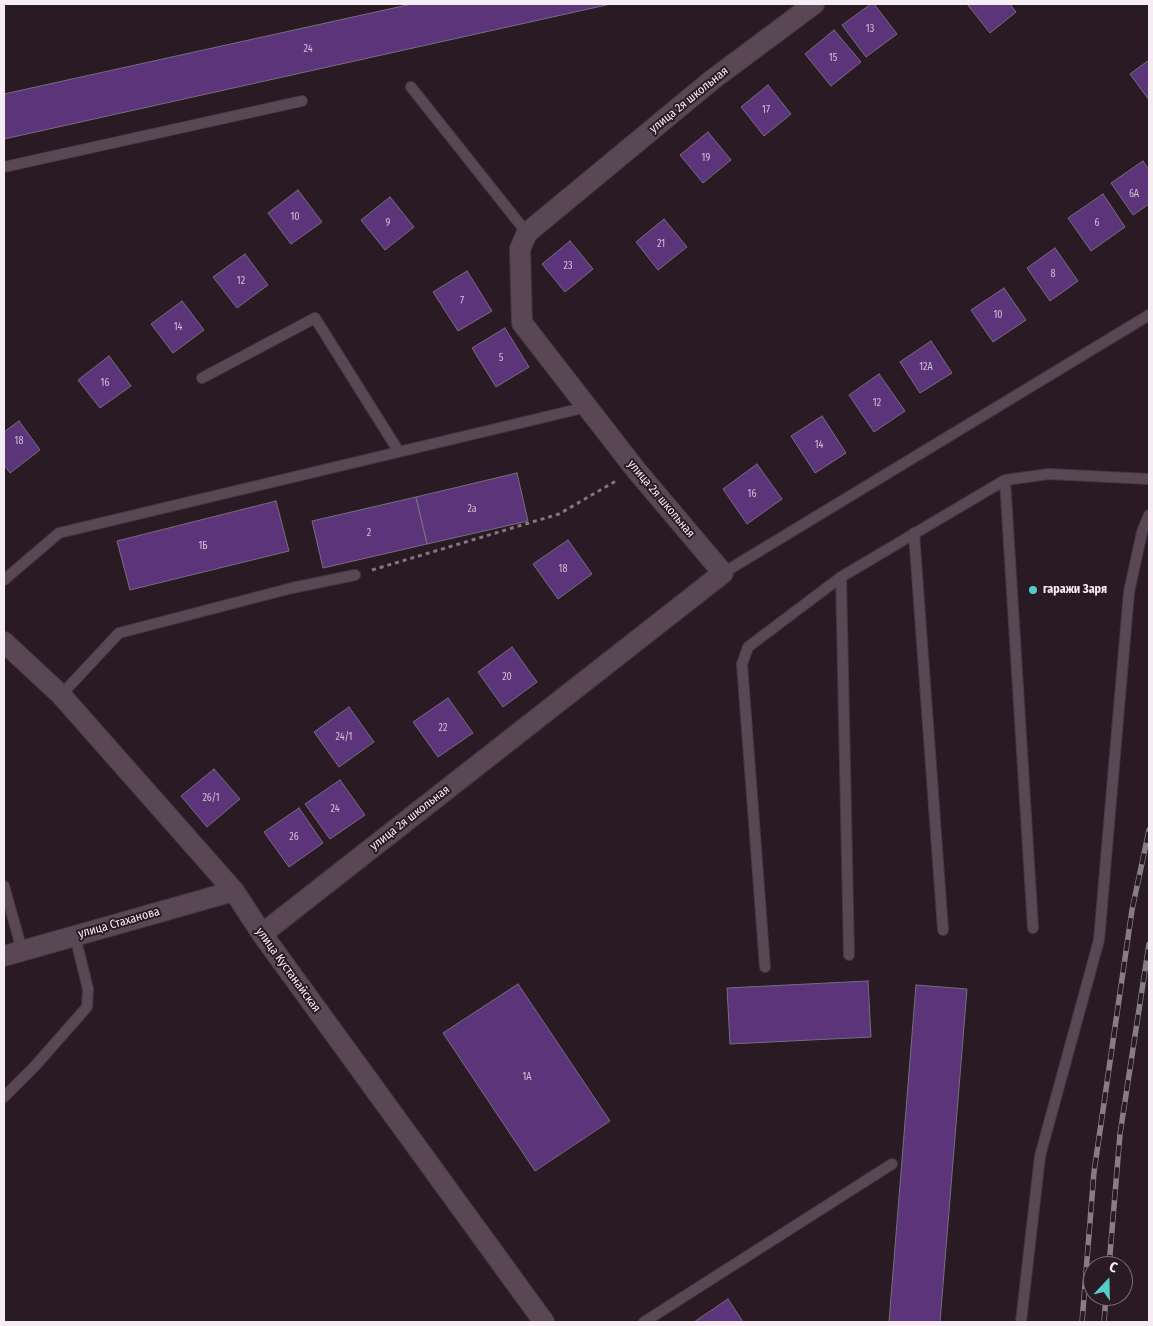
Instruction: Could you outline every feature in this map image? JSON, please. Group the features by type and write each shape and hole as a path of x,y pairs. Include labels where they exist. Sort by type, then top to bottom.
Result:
{"street":[{"name":"улица 2я школьная","path":"262,934 723,573 636,470 522,323 520,249 527,233 712,80 814,4"},
{"name":"улица Кустанайская","path":"4,642 61,695 234,891 262,934 544,1322"},
{"name":"улица Стаханова","path":"13,953 234,891"}],"lane":[{"path":"411,87 527,233"},
{"path":"4,167 302,101"},
{"path":"723,573 1149,315"},
{"path":"202,378 315,318 399,452"},
{"path":"4,580 59,533 587,407"},
{"path":"766,967 742,664 748,647 840,577 1005,480 1049,474 1149,479"},
{"path":"1005,480 1033,928"},
{"path":"1021,1322 1040,1156 1099,940 1129,592 1142,532 1149,515"},
{"path":"914,533 943,930"},
{"path":"61,695 119,633 292,588 356,575"},
{"path":"840,577 848,955"},
{"path":"4,886 13,953"},
{"path":"4,1097 35,1066 87,1007 88,989 75,936"},
{"path":"644,1322 892,1164"}],"path":[{"path":"356,575 559,514 636,470"}],"building":[{"path":"412,4 611,4 4,139 4,94"},
{"path":"871,4 874,4 897,34 866,57 842,25"},
{"path":"967,4 1010,4 1016,12 990,33"},
{"path":"834,30 861,62 831,86 805,54"},
{"path":"1149,60 1149,100 1130,74"},
{"path":"768,85 791,114 764,136 741,107"},
{"path":"708,132 731,160 703,183 680,155"},
{"path":"1143,161 1149,170 1149,204 1133,215 1111,183"},
{"path":"298,190 322,222 291,244 268,213"},
{"path":"1103,194 1125,227 1091,251 1068,218"},
{"path":"390,197 414,227 385,250 361,220"},
{"path":"664,219 687,247 658,270 636,242"},
{"path":"570,241 593,269 565,292 542,264"},
{"path":"1055,248 1078,281 1050,301 1027,268"},
{"path":"245,254 268,285 237,308 213,277"},
{"path":"467,271 492,311 458,331 433,292"},
{"path":"1004,288 1026,320 993,342 971,310"},
{"path":"182,301 204,330 173,353 151,324"},
{"path":"505,328 529,367 496,387 472,348"},
{"path":"931,341 952,373 920,393 900,362"},
{"path":"109,356 131,386 100,408 78,380"},
{"path":"879,374 905,411 874,432 849,395"},
{"path":"822,416 846,453 815,473 791,436"},
{"path":"19,421 40,450 10,473 4,465 4,432"},
{"path":"757,464 782,499 747,524 723,489"},
{"path":"517,473 528,521 427,544 416,497"},
{"path":"416,497 427,544 323,568 312,521"},
{"path":"276,501 289,551 130,590 117,541"},
{"path":"568,540 592,574 558,599 533,564"},
{"path":"512,647 537,682 503,707 478,672"},
{"path":"448,698 473,733 438,757 413,722"},
{"path":"349,707 374,742 339,767 314,732"},
{"path":"214,769 240,799 207,827 181,796"},
{"path":"340,780 365,815 330,839 305,804"},
{"path":"299,808 323,843 289,867 264,832"},
{"path":"868,981 871,1037 730,1044 727,988"},
{"path":"518,984 610,1121 535,1171 443,1033"},
{"path":"916,985 967,989 940,1322 889,1322"},
{"path":"728,1299 743,1322 694,1322"}],"railway":[{"path":"1082,1322 1094,1172 1132,910 1149,830"},
{"path":"1110,1256 1120,1134 1149,944"},
{"path":"1104,1322 1105,1306"}],"place":[{"name":"гаражи Заря","path":"1033,590"}]}
